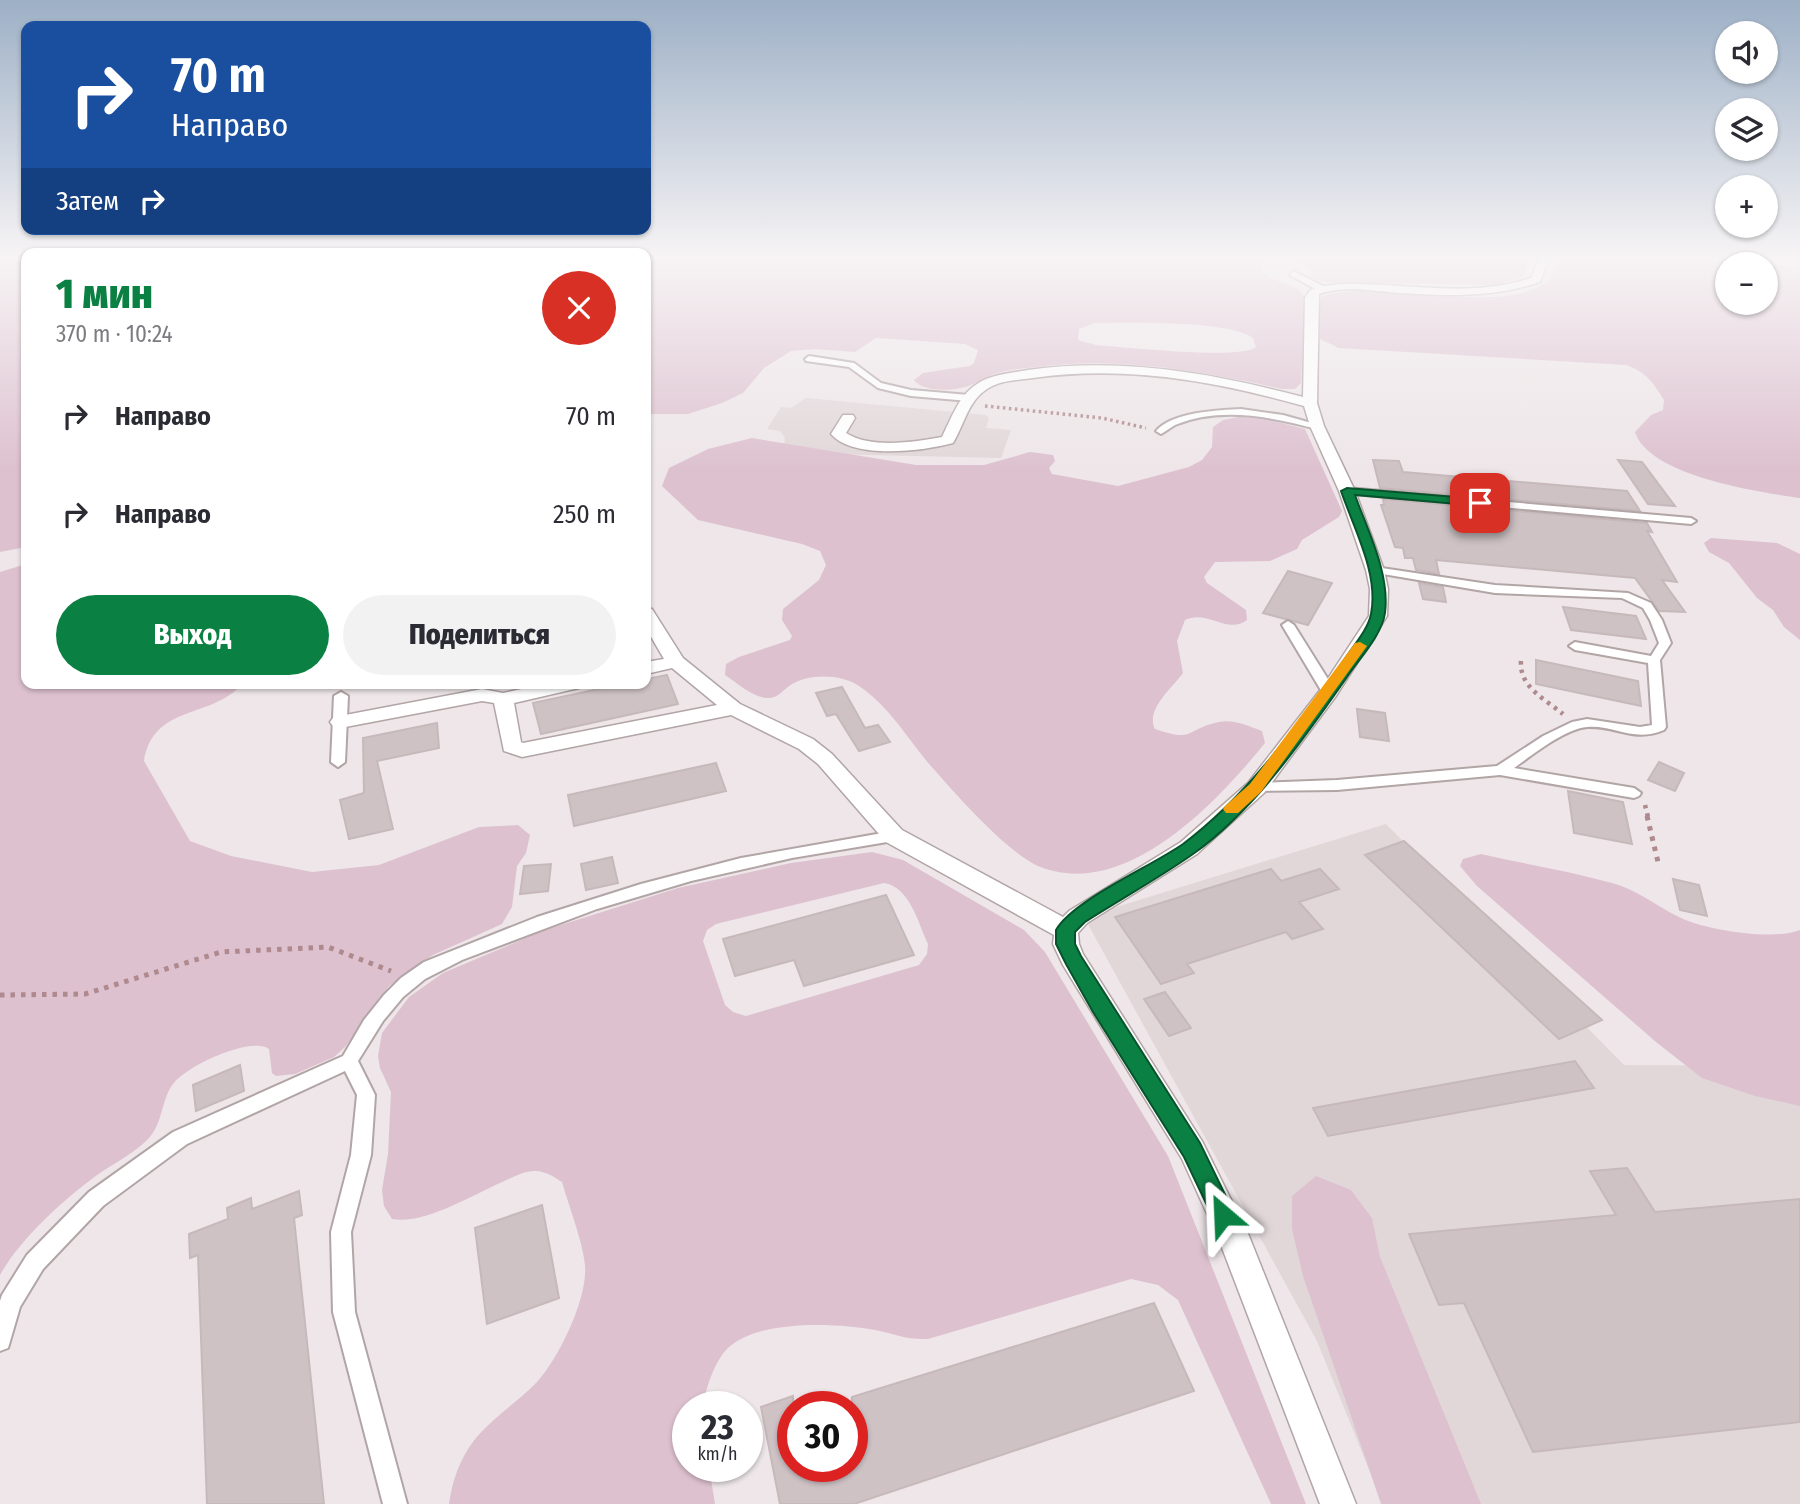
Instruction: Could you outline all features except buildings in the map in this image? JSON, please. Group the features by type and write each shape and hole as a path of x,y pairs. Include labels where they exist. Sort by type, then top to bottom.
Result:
{"street":[{"path":"1312,329 1314,415 1347,491 1375,570 1379,589 1378,616 1329,692 1255,788 1189,848 1078,917 1066,930 1066,944 1100,1006 1192,1150 1233,1236 1338,1504"},
{"path":"848,418 838,434 848,442 925,446 948,440 969,398 983,386 1044,371 1091,368 1133,369 1257,388 1314,415"},
{"path":"651,621 676,662 733,708 806,744 825,759 894,836 1066,930"},
{"path":"651,667 676,662"},
{"path":"340,722 482,695 503,699 549,689"},
{"path":"503,699 511,746 522,750 733,708"}],"lane":[{"path":"808,359 851,365 878,385 912,393 969,398"},
{"path":"1161,431 1176,422 1225,410 1314,415"},
{"path":"1347,491 1692,521"},
{"path":"1375,570 1495,589 1624,595 1647,606 1656,620 1665,643 1654,660 1659,727 1652,731 1638,731 1592,724 1577,725 1500,770"},
{"path":"1288,625 1329,692"},
{"path":"1575,646 1654,660"},
{"path":"338,762 341,696"},
{"path":"1255,788 1337,785 1500,770 1634,793"},
{"path":"0,1340 10,1303 35,1262 96,1199 180,1138 349,1061 375,1019 398,990 440,961 542,920 676,879 840,843 894,836"},
{"path":"349,1061 366,1095 361,1155 341,1232 344,1312 396,1504"}],"path":[{"path":"969,398 990,407 1102,418 1161,431"},
{"path":"1521,661 1520,674 1524,682 1577,725"},
{"path":"1634,793 1644,802 1658,862"},
{"path":"0,995 85,994 221,952 328,947 414,980"}],"shaded area":[{"path":"0,329 21,329 21,548 0,552"},
{"path":"651,329 1079,329 1078,340 1096,345 1206,353 1246,351 1256,347 1253,338 1228,329 1304,329 1301,383 1295,389 1282,389 1191,371 1099,363 1015,369 994,374 965,387 938,390 924,387 914,380 923,373 970,366 974,363 978,350 965,344 876,338 855,352 815,349 791,351 764,368 743,393 688,414 651,414"},
{"path":"1320,329 1800,329 1800,498 1707,479 1661,460 1644,447 1635,432 1651,415 1663,410 1664,400 1648,378 1626,365 1339,348 1320,339"},
{"path":"806,398 986,415 989,418 986,428 1011,430 1001,458 783,453 785,438 780,431 767,429 781,407 791,408"},
{"path":"1258,417 1305,429 1342,511 1339,517 1302,540 1297,549 1270,561 1215,562 1204,577 1207,583 1246,610 1247,620 1232,625 1202,617 1185,620 1177,641 1183,673 1161,699 1153,722 1155,729 1184,735 1219,722 1236,722 1262,731 1265,743 1222,792 1168,839 1138,857 1107,869 1075,874 1043,868 1029,861 999,838 930,765 888,712 852,682 834,677 815,677 797,682 776,696 766,698 750,692 725,675 726,664 739,657 790,640 792,636 782,620 783,609 819,580 826,565 820,551 802,544 698,520 662,486 669,468 708,449 752,438 916,465 984,465 1030,452 1053,455 1055,461 1049,468 1052,474 1118,486 1189,467 1202,460 1212,447 1213,427 1223,420"},
{"path":"1711,538 1777,543 1800,554 1800,640 1784,627 1773,610 1757,598 1729,563 1709,552 1704,543"},
{"path":"21,566 21,689 237,689 215,703 171,721 159,730 150,743 144,761 190,841 231,856 312,872 379,865 479,827 518,825 530,835 526,853 517,866 512,907 502,924 433,955 389,986 345,1047 334,1057 295,1074 276,1076 272,1073 269,1049 248,1046 219,1055 191,1069 169,1090 157,1125 149,1138 70,1196 31,1234 0,1275 0,572"},
{"path":"1386,824 1624,1065 1780,1066 1800,1090 1800,1504 1383,1504 1317,1341 1084,917"},
{"path":"872,852 903,860 1024,930 1045,952 1168,1156 1306,1504 1271,1504 1178,1300 1158,1285 1131,1279 928,1339 820,1325 778,1328 742,1339 723,1353 706,1391 672,1391 672,1482 711,1482 715,1504 449,1504 458,1469 475,1439 537,1382 563,1343 582,1294 585,1265 562,1182 541,1172 532,1171 518,1175 432,1214 404,1220 392,1219 384,1206 382,1190 388,1154 391,1092 380,1068 378,1056 382,1033 409,997 443,973 545,930 678,888 791,863","holes":["884,883 900,891 912,907 928,944 927,954 919,965 746,1016 733,1012 725,1005 703,941 707,930 716,924"]},
{"path":"1481,854 1621,886 1690,922 1721,930 1774,934 1800,930 1800,1106 1755,1096 1702,1078 1656,1042 1477,886 1460,866 1463,859"},
{"path":"1316,1176 1351,1190 1372,1218 1380,1257 1481,1504 1381,1504 1303,1276 1292,1229 1292,1196"}],"slow traffic":[{"path":"1232,809 1255,788 1329,692 1360,646"}],"route":[{"path":"1223,1215 1192,1150 1100,1006 1073,958 1066,944 1066,930 1078,917 1189,848 1255,788 1329,692 1371,631 1378,616 1379,589 1347,491 1480,503"}]}
